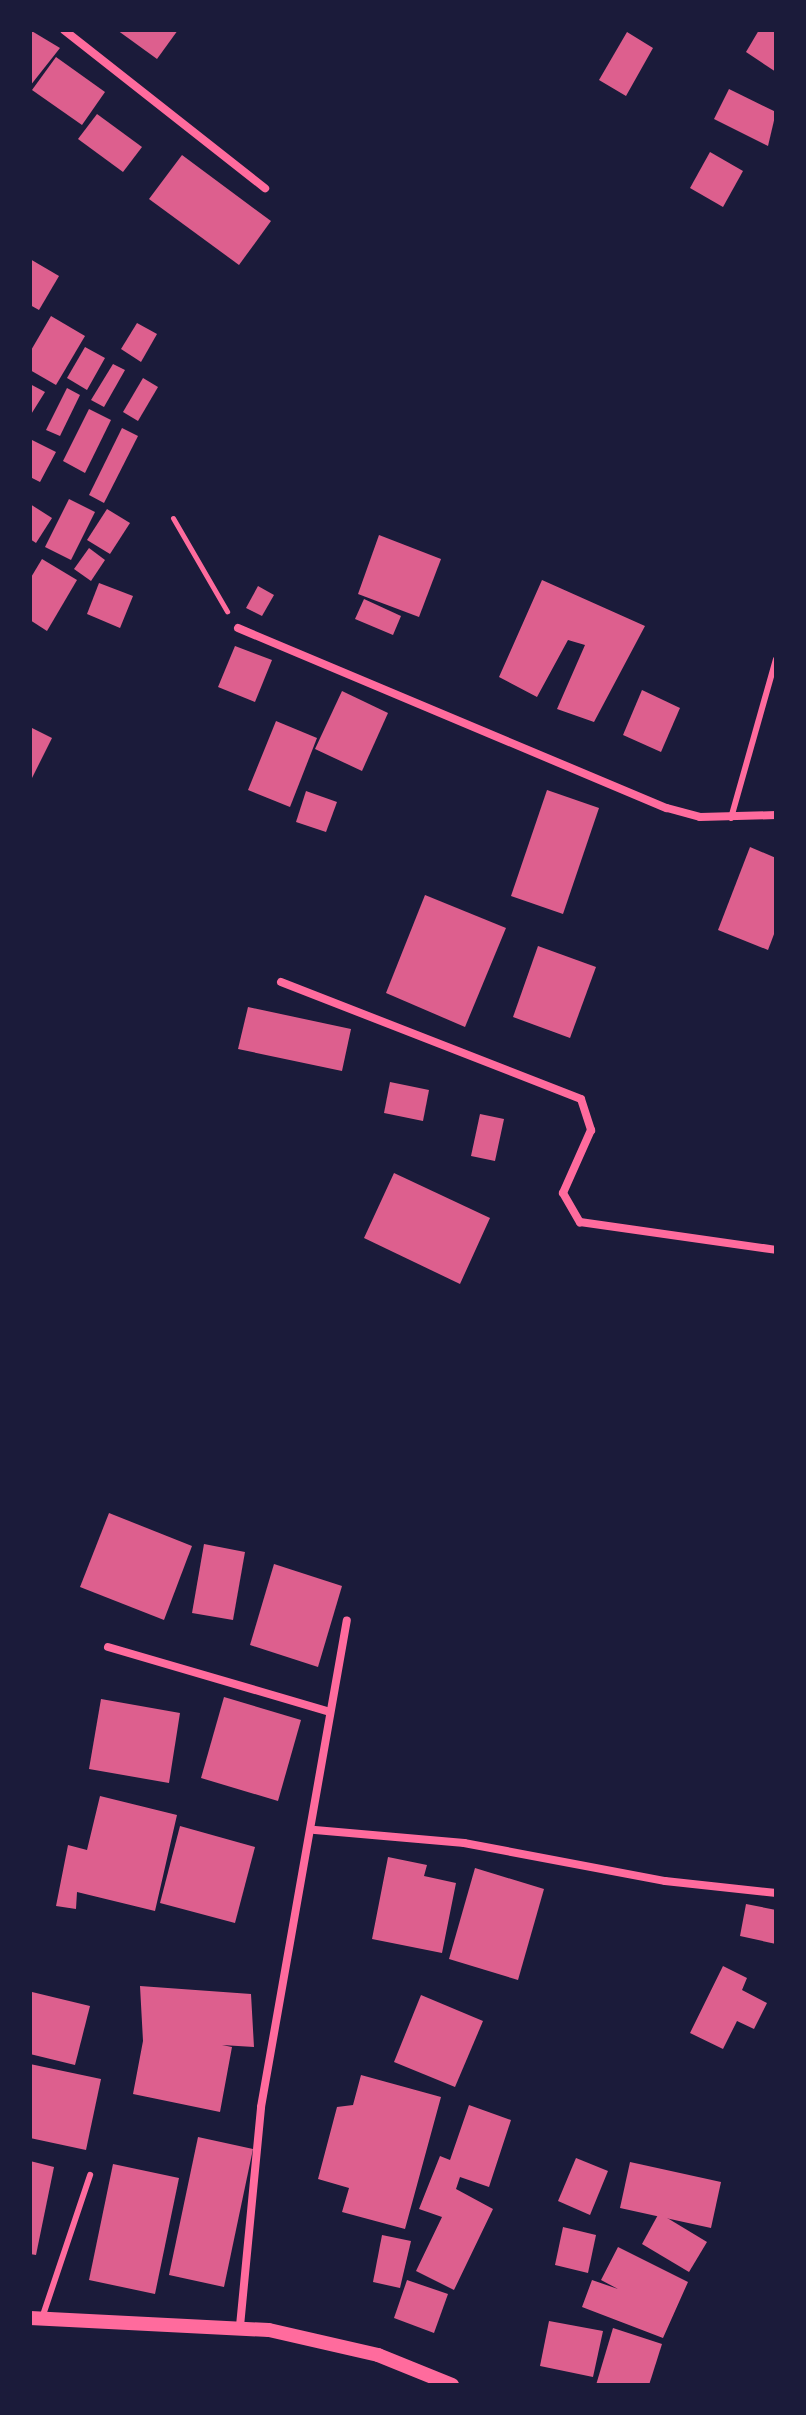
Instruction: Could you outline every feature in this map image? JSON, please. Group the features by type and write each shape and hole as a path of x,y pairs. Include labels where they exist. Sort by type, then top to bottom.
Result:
{"street":[{"path":"64,30 265,188"},
{"path":"238,628 667,808 731,818 776,815"},
{"path":"281,982 581,1099 591,1130 563,1193 580,1222 776,1250"},
{"path":"240,2326 261,2107 315,1830 330,1712 347,1621"},
{"path":"108,1647 330,1712"},
{"path":"315,1830 464,1843 665,1881 776,1893"},
{"path":"36,2318 240,2326 378,2355 452,2385"}],"lane":[{"path":"731,818 776,659"},
{"path":"36,2318 90,2175"}],"path":[{"path":"173,518 238,628"}],"building":[{"path":"30,30 60,48 30,86"},
{"path":"117,30 178,30 157,59"},
{"path":"759,30 776,30 776,72 746,52"},
{"path":"627,32 653,48 626,96 599,80"},
{"path":"56,57 105,92 82,125 32,90"},
{"path":"729,89 776,112 768,146 714,119"},
{"path":"97,114 142,147 123,172 78,139"},
{"path":"710,152 743,171 723,207 690,188"},
{"path":"182,155 271,221 239,265 149,199"},
{"path":"30,259 59,276 39,310 30,305"},
{"path":"51,316 85,336 56,385 30,370 30,352"},
{"path":"137,323 157,334 141,362 121,349"},
{"path":"85,347 105,358 87,390 67,378"},
{"path":"113,364 125,370 104,407 91,400"},
{"path":"143,378 158,387 138,421 123,412"},
{"path":"30,384 45,392 30,416"},
{"path":"67,388 80,395 60,436 46,430"},
{"path":"89,409 111,420 85,473 63,461"},
{"path":"122,428 138,436 104,503 89,495"},
{"path":"30,439 56,452 40,482 30,477"},
{"path":"69,499 95,512 71,560 45,547"},
{"path":"30,504 52,518 36,543 30,539"},
{"path":"107,509 130,523 110,554 87,540"},
{"path":"379,535 441,559 419,617 358,594"},
{"path":"89,548 105,560 91,581 74,569"},
{"path":"42,559 77,580 47,631 30,620 30,579"},
{"path":"542,580 645,626 594,722 557,709 585,645 568,640 537,697 499,677"},
{"path":"99,583 133,596 120,628 87,614"},
{"path":"258,586 274,595 262,616 246,608"},
{"path":"364,599 401,616 393,635 355,619"},
{"path":"235,646 272,660 255,702 218,687"},
{"path":"642,690 680,708 661,752 623,735"},
{"path":"342,691 388,713 362,771 315,749"},
{"path":"276,721 317,738 290,807 248,790"},
{"path":"30,727 52,738 30,782"},
{"path":"547,790 599,808 563,914 511,896"},
{"path":"306,791 337,802 326,832 296,822"},
{"path":"750,847 776,858 776,929 768,950 718,930"},
{"path":"425,895 506,928 465,1027 386,993"},
{"path":"538,946 596,967 570,1038 513,1017"},
{"path":"248,1007 351,1029 342,1071 238,1049"},
{"path":"390,1082 429,1090 423,1121 384,1113"},
{"path":"480,1114 504,1119 495,1161 471,1156"},
{"path":"394,1173 490,1218 460,1284 364,1238"},
{"path":"109,1513 192,1546 164,1620 80,1587"},
{"path":"204,1544 245,1552 233,1620 192,1613"},
{"path":"274,1564 342,1586 318,1667 250,1645"},
{"path":"224,1697 301,1720 278,1801 201,1778"},
{"path":"101,1699 180,1713 169,1783 89,1769"},
{"path":"100,1796 177,1815 155,1911 77,1892 76,1909 56,1906 68,1845 87,1850"},
{"path":"180,1826 255,1847 235,1923 160,1903"},
{"path":"388,1857 427,1865 424,1876 456,1883 442,1953 372,1939"},
{"path":"475,1868 544,1889 518,1980 449,1959"},
{"path":"746,1904 776,1910 776,1944 740,1936"},
{"path":"723,1966 747,1978 742,1990 767,2003 754,2029 737,2021 723,2049 690,2033"},
{"path":"140,1986 251,1994 254,2047 222,2045 232,2047 220,2112 133,2094 143,2041"},
{"path":"32,1992 90,2006 75,2065 30,2054"},
{"path":"421,1995 483,2021 455,2087 394,2062"},
{"path":"30,2064 101,2079 86,2150 30,2138"},
{"path":"361,2075 441,2097 405,2229 342,2212 349,2188 318,2179 337,2107 353,2105"},
{"path":"469,2105 511,2120 489,2187 460,2177 456,2189 493,2209 454,2290 416,2271 442,2217 419,2209 440,2156 450,2160"},
{"path":"198,2137 253,2149 224,2287 169,2275"},
{"path":"576,2158 608,2171 590,2215 558,2201"},
{"path":"30,2161 54,2167 36,2255 30,2254"},
{"path":"630,2162 721,2182 711,2228 620,2208"},
{"path":"113,2164 179,2178 155,2294 89,2280"},
{"path":"659,2213 707,2242 689,2272 642,2244"},
{"path":"563,2227 596,2235 588,2273 555,2265"},
{"path":"382,2235 411,2241 400,2288 373,2282"},
{"path":"618,2247 688,2282 663,2338 582,2307 592,2280 618,2289 601,2280"},
{"path":"407,2280 448,2294 434,2333 394,2318"},
{"path":"549,2321 603,2331 593,2377 540,2366"},
{"path":"613,2328 662,2344 649,2385 596,2385"}]}
